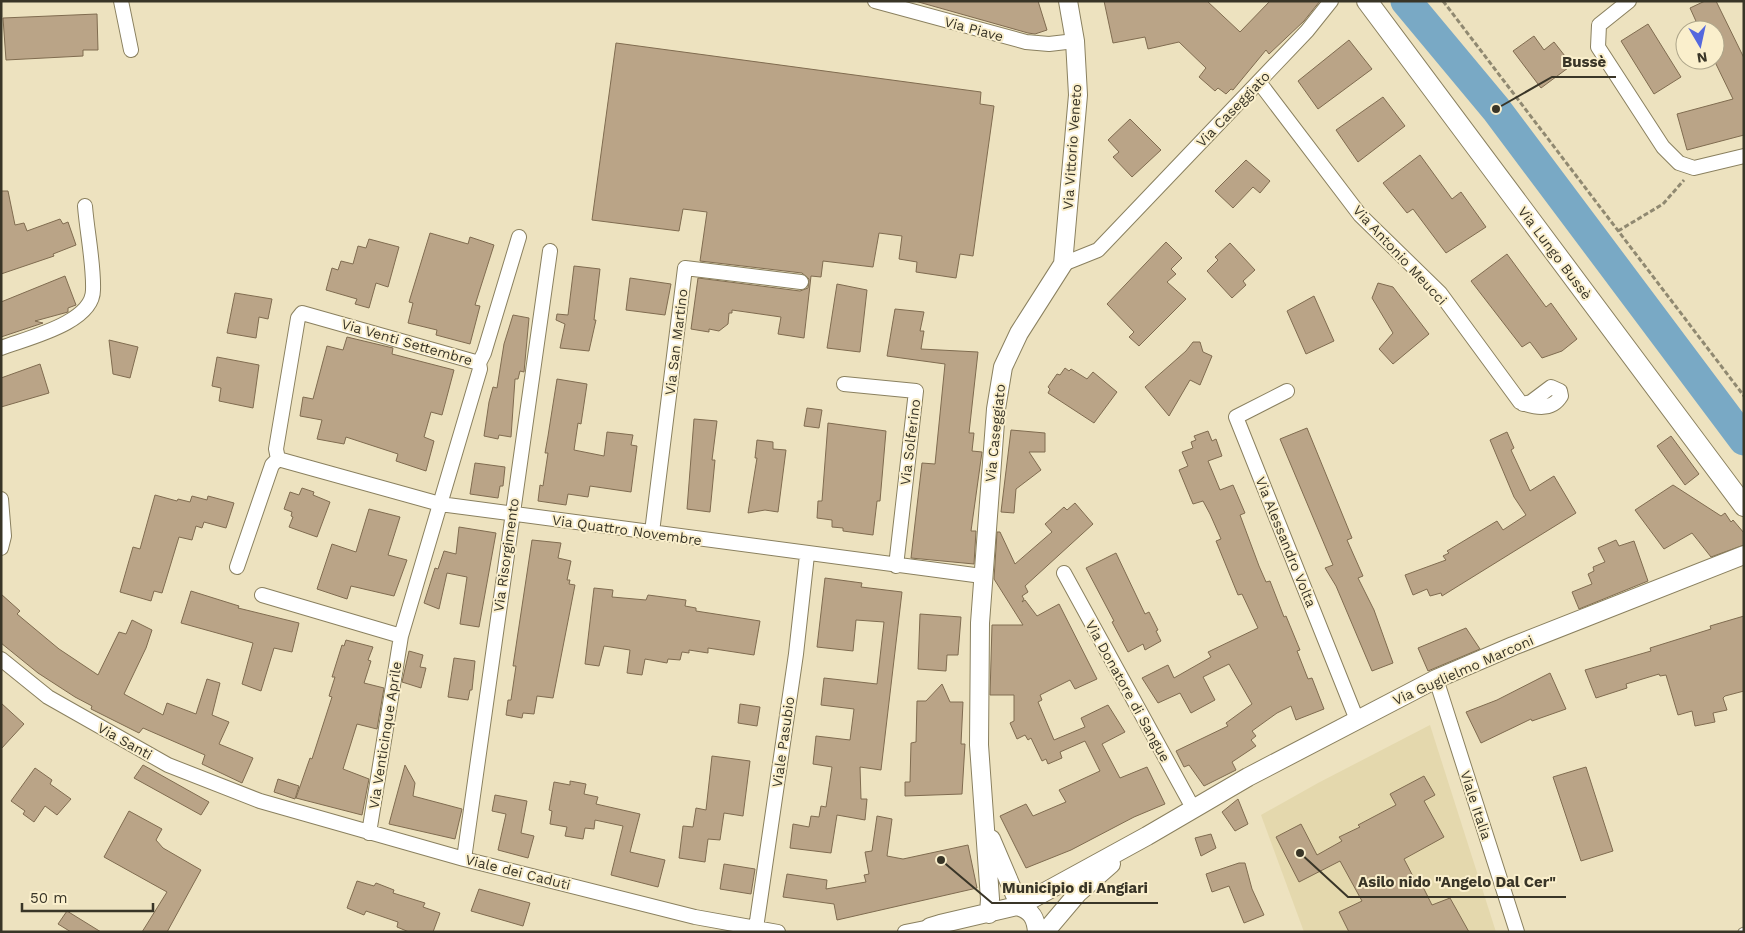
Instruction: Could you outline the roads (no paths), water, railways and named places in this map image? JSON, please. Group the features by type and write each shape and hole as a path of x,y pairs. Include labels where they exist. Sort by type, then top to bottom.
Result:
{"main road":[{"name":"Via Lungo Bussè","path":"1367,1 1744,506"}],"street":[{"path":"121,1 130,50"},
{"name":"Via Piave","path":"875,1 1026,42 1049,44 1075,41"},
{"name":"Via Vittorio Veneto","path":"1062,264 1078,95 1075,41 1068,1"},
{"name":"Via Caseggiato","path":"989,914 990,900 979,745 982,576 996,409 1003,367 1019,333 1062,264 1098,250 1307,31 1331,1"},
{"path":"1629,1 1599,25 1598,47 1664,147 1679,163 1694,168 1744,156"},
{"name":"Via Antonio Meucci","path":"1259,82 1360,215 1440,293 1523,404"},
{"path":"1,348 63,325 85,310 94,291 85,206"},
{"path":"479,363 484,353 519,237"},
{"name":"Via Risorgimento","path":"464,859 511,514 550,251"},
{"name":"Via San Martino","path":"652,532 685,268 801,282"},
{"name":"Via Venti Settembre","path":"278,459 276,449 298,318 302,313 308,314 479,363 480,369 440,504"},
{"name":"Via Solferino","path":"844,384 916,391 896,566"},
{"name":"Via Alessandro Volta","path":"1287,391 1236,416 1357,720"},
{"path":"237,567 272,465 278,459"},
{"name":"Via Quattro Novembre","path":"278,459 440,504 807,555 982,576"},
{"path":"1,499 4,536 1,548"},
{"name":"Via Venticinque Aprile","path":"369,833 402,636 440,504"},
{"name":"Viale Pasubio","path":"756,928 796,654 807,555"},
{"name":"Via Guglielmo Marconi","path":"1147,836 1248,777 1436,679 1513,646 1744,555"},
{"name":"Via Donatore di Sangue","path":"1064,574 1193,808"},
{"path":"262,595 402,636"},
{"name":"Via Santi","path":"1,659 48,697 168,765 260,801"},
{"name":"Viale Italia","path":"1436,679 1517,932"},
{"name":"Viale dei Caduti","path":"260,801 464,859 695,917 778,932"},
{"path":"983,817 999,861 1021,905 1020,907 1030,913 1035,919 1037,932"},
{"path":"905,932 928,929 1021,905 1147,836"},
{"path":"1044,932 1078,893 1147,836"}],"waterway":[{"path":"1406,1 1496,109 1744,440"}],"place":[{"name":"Bussè","path":"1496,109"},
{"name":"Asilo nido \"Angelo Dal Cer\"","path":"1300,853"},
{"name":"Municipio di Angiari","path":"941,860"}]}
